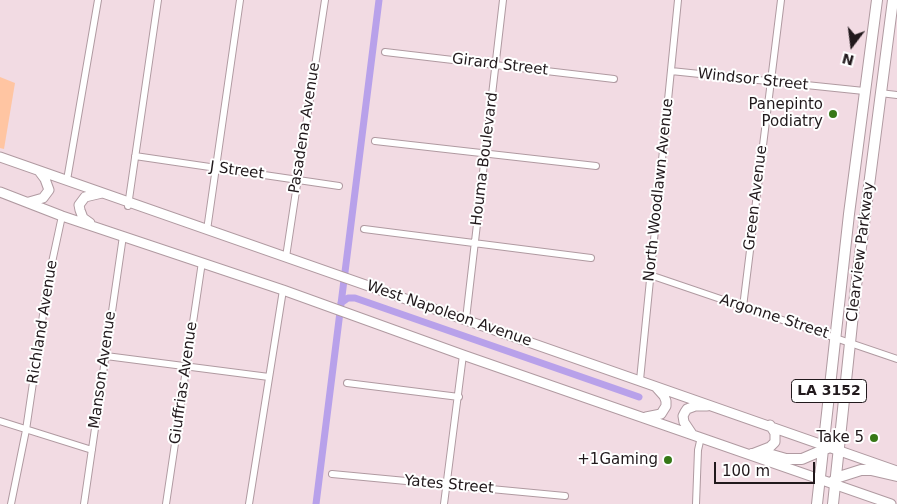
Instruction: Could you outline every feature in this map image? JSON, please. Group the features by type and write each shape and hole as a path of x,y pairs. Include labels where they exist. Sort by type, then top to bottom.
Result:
{"highway":[{"name":"Clearview Parkway","path":"817,501 828,448 835,337 864,91 878,0"},
{"name":"Clearview Parkway","path":"832,504 833,482 828,448 840,434 876,124 893,0"},
{"path":"868,60 874,67 873,89 880,93"},
{"path":"864,91 872,96 871,119 876,124"},
{"path":"752,454 772,455 793,460 802,459 828,448"},
{"path":"817,501 833,482 849,473 871,470 897,476"}],"main road":[{"name":"West Napoleon Avenue","path":"0,157 67,180 128,204 466,319 897,471"},
{"path":"26,202 38,201 47,195 48,185 38,170"},
{"path":"0,192 62,216 283,290 463,355 752,454 820,480 833,482 891,504"},
{"path":"93,226 84,218 79,205 85,197 102,193"},
{"path":"644,417 660,414 666,406 664,396 654,385"},
{"path":"697,436 684,422 683,416 687,409 695,406 712,406"},
{"path":"752,454 770,447 775,442 775,433 770,425"}],"street":[{"path":"67,180 98,0"},
{"path":"128,204 158,0"},
{"path":"207,230 240,0"},
{"name":"Pasadena Avenue","path":"286,257 325,0"},
{"name":"Houma Boulevard","path":"466,319 503,0"},
{"name":"North Woodlawn Avenue","path":"640,380 678,0"},
{"name":"Green Avenue","path":"743,307 781,0"},
{"name":"Girard Street","path":"385,52 614,79"},
{"name":"Windsor Street","path":"671,71 864,91"},
{"path":"880,93 897,95"},
{"path":"374,141 596,166"},
{"name":"J Street","path":"135,156 339,186"},
{"name":"Richland Avenue","path":"12,504 26,430 48,281 62,216"},
{"path":"364,229 591,258"},
{"name":"Manson Avenue","path":"84,504 123,236"},
{"name":"Giuffrias Avenue","path":"166,504 202,262"},
{"name":"Argonne Street","path":"650,275 897,359"},
{"path":"249,504 283,290"},
{"path":"444,504 463,355"},
{"path":"106,356 270,377"},
{"path":"347,383 459,397"},
{"path":"0,421 92,450"},
{"path":"696,504 697,436"},
{"name":"Yates Street","path":"332,474 566,496"}],"shaded area":[{"path":"0,77 15,83 4,149 0,148"}],"waterway":[{"path":"316,504 379,0"},
{"path":"341,303 348,298 355,298 639,397"}],"place":[{"name":"Panepinto Podiatry","path":"833,114"},
{"name":"Take 5","path":"874,438"},
{"name":"+1Gaming","path":"668,460"}]}
